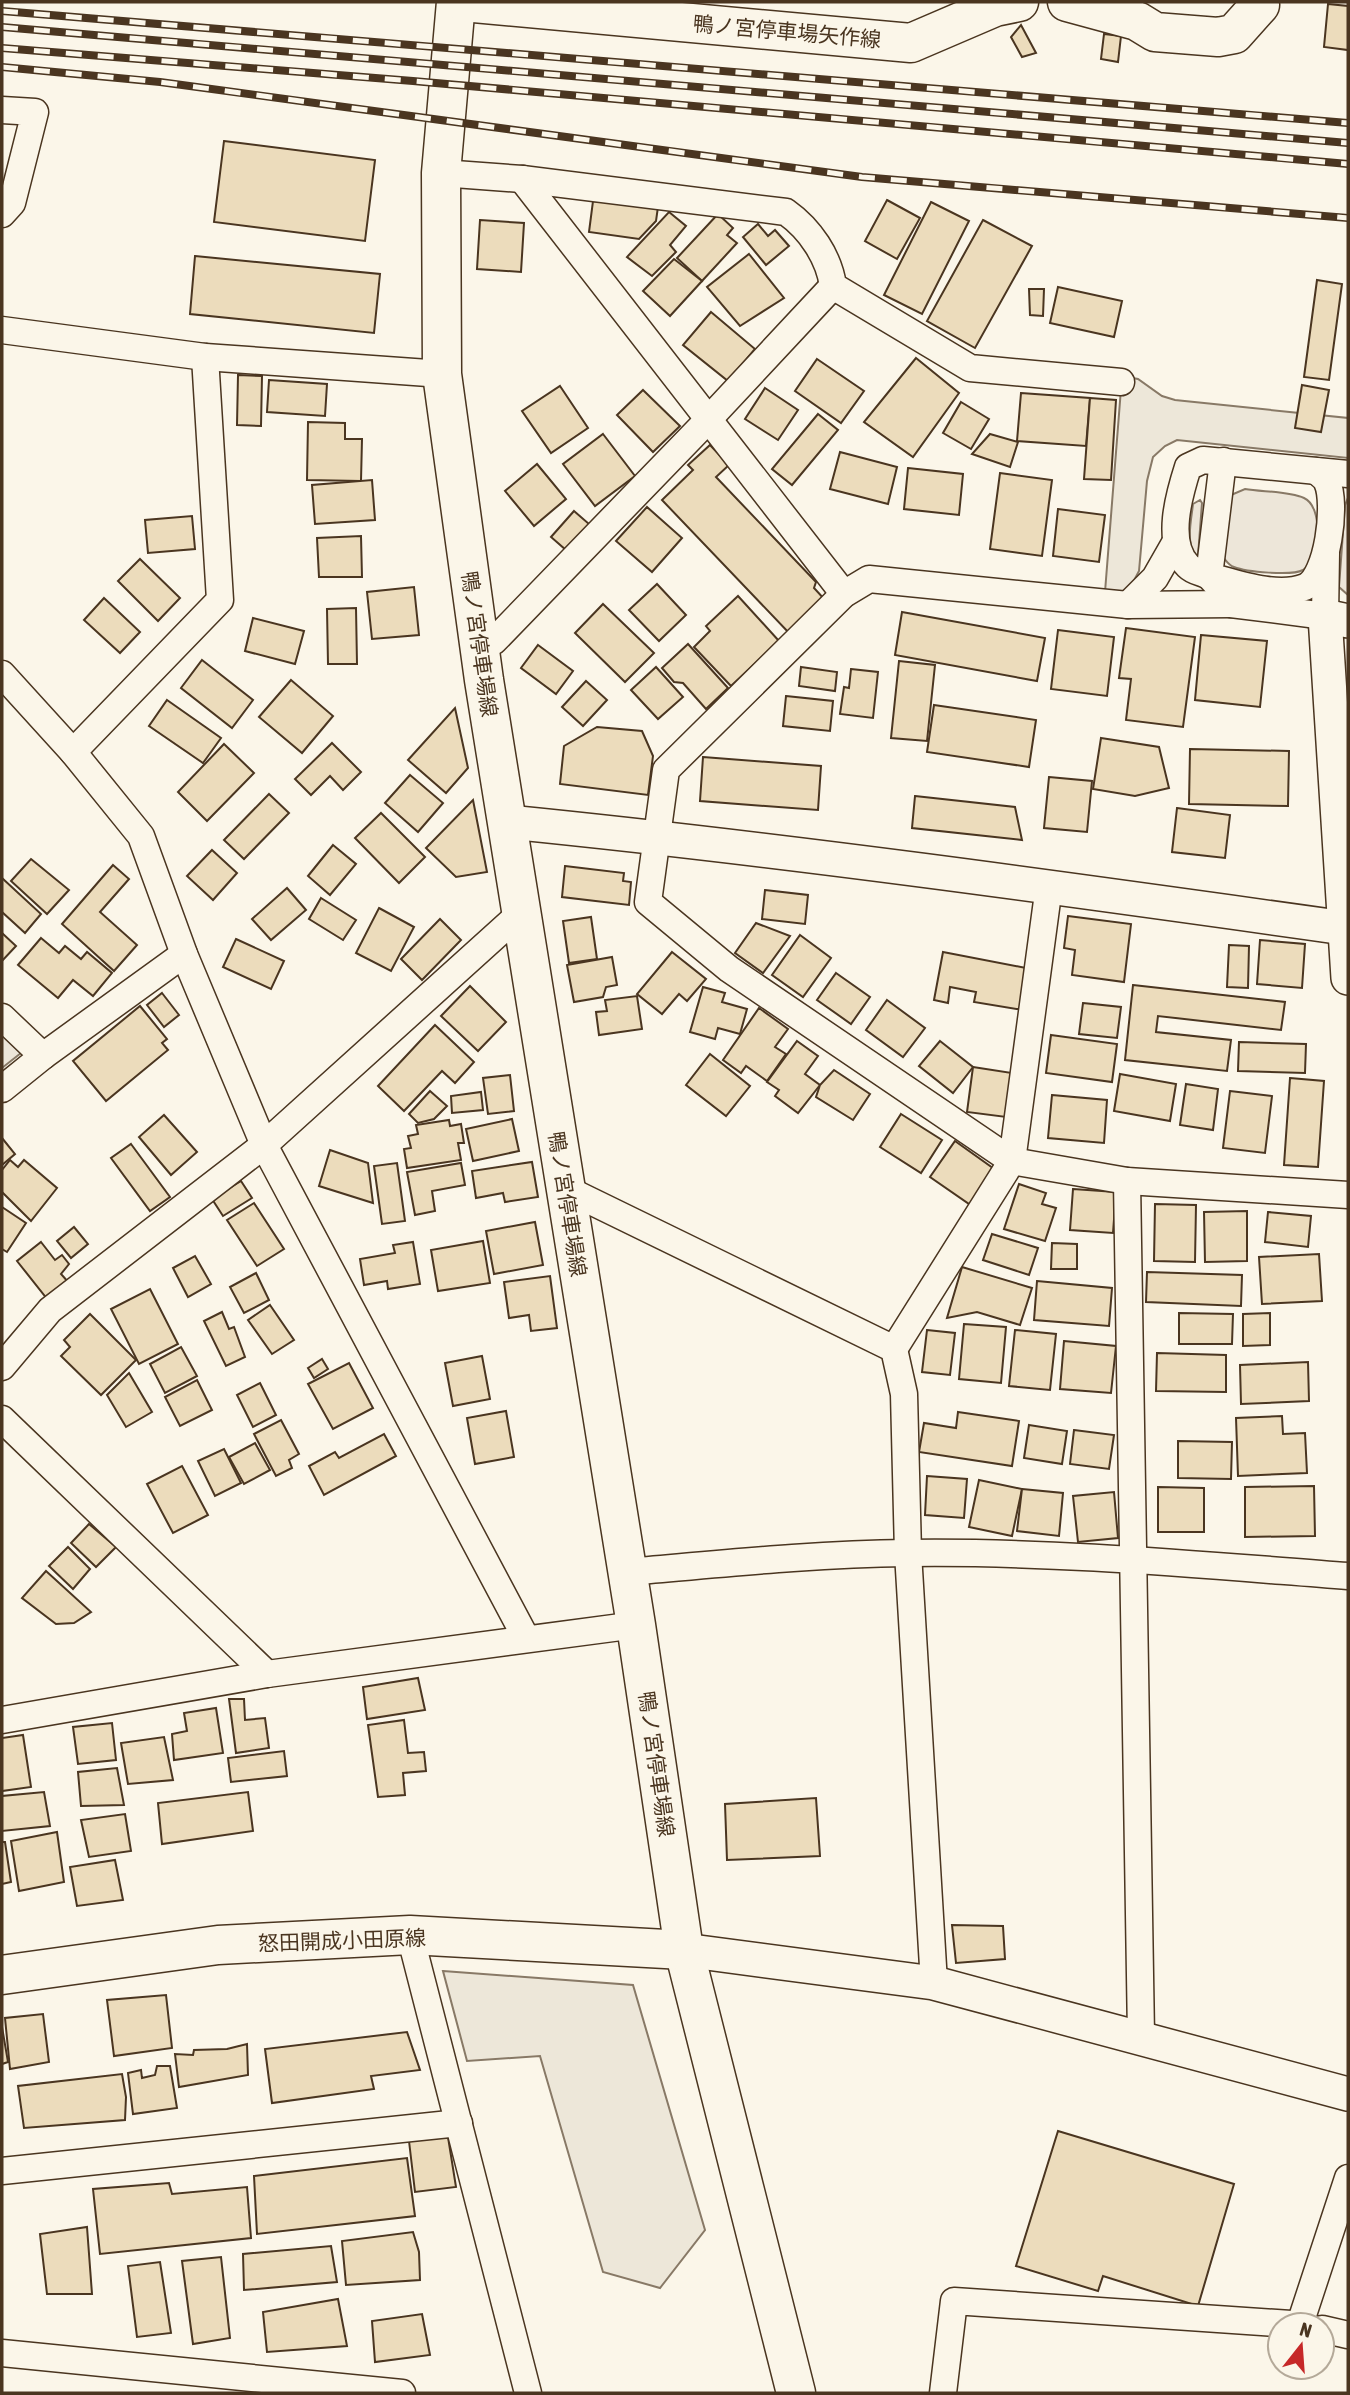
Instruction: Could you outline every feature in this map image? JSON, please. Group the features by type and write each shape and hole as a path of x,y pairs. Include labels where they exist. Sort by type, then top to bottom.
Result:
{"main road":[{"name":"鴨ノ宮停車場線","path":"456,2 441,173 442,374 479,640 636,1625 684,1950 796,2393"},
{"name":"鴨ノ宮停車場矢作線","path":"463,2 911,43 1002,4"},
{"path":"1068,2 1137,21 1155,32 1218,37 1234,34 1263,3"},
{"name":"怒田開成小田原線","path":"2,1975 218,1945 410,1935 684,1950"}],"street":[{"path":"2,110 35,112 12,203 2,214"},
{"path":"441,173 522,179 786,212 800,222 830,266 832,286 707,421 494,641 479,640"},
{"path":"522,179 707,421 844,594"},
{"path":"832,286 970,368 1121,382"},
{"path":"2,331 205,357 442,374"},
{"path":"73,752 220,600 205,357"},
{"path":"1128,605 1155,578 1175,543 1188,467 1203,460 1348,474"},
{"path":"1223,461 1209,576 1231,604"},
{"path":"1175,543 1185,564 1195,573 1275,590 1304,587 1318,577 1326,553 1331,497 1327,481 1317,471"},
{"path":"1326,553 1336,619 1348,978"},
{"path":"1336,619 1231,604 1128,605 869,579 844,594 666,770 659,837 648,902 729,969 1013,1161 1127,1181 1348,1195"},
{"path":"2,674 73,752 141,836 184,954 264,1145 526,1637"},
{"path":"508,822 659,837 1049,886 1345,928"},
{"path":"934,1983 908,1553 904,1394 894,1349 1013,1161 1049,886"},
{"path":"2,1367 50,1310 264,1145 523,911"},
{"path":"2,1089 184,954"},
{"path":"2,1017 43,1056"},
{"path":"1127,1181 1131,1560 1141,2036"},
{"path":"566,1189 894,1349"},
{"path":"2,1419 267,1674"},
{"path":"626,1572 757,1560 908,1553 1131,1560 1348,1576"},
{"path":"2,1720 267,1674 526,1637 636,1625"},
{"path":"410,1935 528,2393"},
{"path":"684,1950 934,1983 1141,2036 1348,2094"},
{"path":"2,2171 459,2123"},
{"path":"1313,2311 1348,2178"},
{"path":"943,2393 954,2301 1266,2323"},
{"path":"2,2353 402,2393"}],"shaded area":[{"path":"1122,376 1138,379 1162,396 1175,400 1348,418 1348,458 1177,440 1165,446 1153,457 1147,481 1139,571 1128,592 1105,592"},
{"path":"1245,489 1290,494 1310,503 1317,522 1316,545 1309,564 1303,570 1279,573 1240,569 1229,564 1222,556 1231,495"},
{"path":"1348,498 1348,595 1339,587 1345,505"},
{"path":"1200,500 1202,503 1198,556 1195,557 1190,524 1193,504"},
{"path":"2,1035 21,1053 2,1068"},
{"path":"443,1971 633,1985 705,2230 660,2288 603,2272 540,2056 467,2061"}],"building":[{"path":"1328,4 1348,6 1348,50 1324,47"},
{"path":"1021,25 1036,53 1022,57 1011,37"},
{"path":"1104,34 1121,36 1118,62 1101,59"},
{"path":"224,141 375,160 365,241 214,222"},
{"path":"887,200 920,218 897,259 865,241"},
{"path":"593,201 658,207 656,221 639,239 589,232"},
{"path":"931,202 969,221 922,314 884,295"},
{"path":"669,212 686,226 670,245 676,252 652,276 627,257"},
{"path":"718,214 733,228 727,235 737,243 702,281 677,258"},
{"path":"480,220 524,223 521,272 477,269"},
{"path":"983,220 1032,246 975,348 927,321"},
{"path":"758,224 768,236 775,230 789,246 766,265 743,237"},
{"path":"749,254 784,298 740,326 707,287"},
{"path":"195,256 380,274 374,333 190,314"},
{"path":"674,259 702,281 670,316 643,291"},
{"path":"1317,280 1342,284 1329,380 1304,377"},
{"path":"1058,287 1122,301 1114,337 1050,323"},
{"path":"1029,289 1044,289 1043,316 1030,315"},
{"path":"711,312 755,349 728,381 683,345"},
{"path":"916,358 959,393 913,457 864,422"},
{"path":"817,359 864,391 841,423 795,391"},
{"path":"238,375 262,376 261,426 237,425"},
{"path":"269,380 327,384 325,416 267,412"},
{"path":"1302,385 1329,390 1321,432 1295,428"},
{"path":"560,386 588,428 551,453 522,411"},
{"path":"765,388 798,410 778,440 745,419"},
{"path":"643,390 680,426 653,452 617,415"},
{"path":"1021,393 1090,398 1086,446 1017,441"},
{"path":"1090,398 1116,400 1111,480 1084,479"},
{"path":"961,402 989,419 971,449 943,433"},
{"path":"818,414 838,430 792,485 772,469"},
{"path":"308,422 345,423 345,439 362,439 361,481 307,480"},
{"path":"603,434 635,476 595,506 563,464"},
{"path":"990,434 1018,442 1010,467 972,454"},
{"path":"710,445 729,465 716,477 816,582 814,588 826,601 791,635 662,500 693,470 688,465"},
{"path":"840,452 897,467 888,504 830,489"},
{"path":"537,464 566,499 534,526 505,491"},
{"path":"908,468 963,474 959,515 904,509"},
{"path":"1000,473 1052,480 1042,556 990,549"},
{"path":"372,480 375,520 315,524 312,485"},
{"path":"647,507 682,538 652,572 616,541"},
{"path":"1058,509 1105,515 1099,562 1053,556"},
{"path":"574,511 589,524 566,550 551,537"},
{"path":"192,516 195,549 148,553 145,520"},
{"path":"361,536 362,577 319,577 317,538"},
{"path":"140,559 180,598 158,621 118,581"},
{"path":"657,584 686,615 659,641 629,610"},
{"path":"414,587 419,635 372,639 367,592"},
{"path":"738,596 779,641 731,686 694,647 710,631 706,626"},
{"path":"104,598 140,632 120,653 84,620"},
{"path":"603,604 654,653 625,682 575,633"},
{"path":"356,608 357,664 328,664 327,609"},
{"path":"902,612 1045,638 1037,681 895,655"},
{"path":"253,618 304,631 295,664 245,651"},
{"path":"1126,628 1195,637 1183,727 1126,720 1131,679 1119,678"},
{"path":"1058,630 1114,637 1107,696 1051,689"},
{"path":"1201,635 1267,641 1260,707 1195,700"},
{"path":"688,644 728,688 706,709 683,683 674,682 662,668"},
{"path":"538,645 573,671 556,694 521,668"},
{"path":"202,660 253,700 232,728 181,688"},
{"path":"899,661 935,665 927,741 891,738"},
{"path":"656,667 683,697 658,719 631,690"},
{"path":"801,667 837,672 835,691 799,686"},
{"path":"851,669 878,672 873,718 840,714 844,687 849,688"},
{"path":"291,680 333,716 302,753 259,717"},
{"path":"586,681 607,700 583,726 562,707"},
{"path":"786,696 833,701 830,731 783,726"},
{"path":"167,700 221,738 203,763 149,726"},
{"path":"934,705 1036,720 1029,767 927,752"},
{"path":"455,708 468,768 446,793 408,760"},
{"path":"597,727 642,731 653,756 648,795 560,784 564,746"},
{"path":"1101,738 1159,747 1169,788 1135,796 1093,789"},
{"path":"332,743 361,772 343,790 330,776 311,795 295,779"},
{"path":"224,744 254,773 207,821 178,792"},
{"path":"1190,749 1289,751 1288,806 1189,804"},
{"path":"703,757 821,766 818,810 700,801"},
{"path":"410,775 443,803 418,832 385,803"},
{"path":"1049,777 1092,781 1087,832 1044,828"},
{"path":"269,794 289,813 244,859 224,840"},
{"path":"915,796 1015,807 1022,840 912,828"},
{"path":"473,800 487,872 456,877 426,848"},
{"path":"1177,808 1230,815 1225,858 1172,852"},
{"path":"381,813 425,857 399,883 355,838"},
{"path":"333,845 356,864 330,895 308,876"},
{"path":"212,850 237,873 213,900 187,876"},
{"path":"31,859 69,890 47,914 11,881"},
{"path":"113,865 129,879 100,912 137,945 114,971 62,924"},
{"path":"565,866 624,873 623,881 631,882 629,905 562,897"},
{"path":"2,878 41,914 25,933 2,912"},
{"path":"287,888 306,910 271,940 252,919"},
{"path":"765,890 808,895 805,924 762,919"},
{"path":"321,898 356,920 343,940 309,919"},
{"path":"379,908 414,927 391,971 356,953"},
{"path":"1068,916 1131,924 1124,982 1072,975 1075,950 1064,948"},
{"path":"591,917 597,959 569,963 563,921"},
{"path":"440,919 461,940 422,980 401,959"},
{"path":"756,923 790,936 763,973 735,953"},
{"path":"2,933 16,946 2,961"},
{"path":"800,935 831,958 803,997 772,975"},
{"path":"41,938 59,953 65,946 81,959 87,952 112,973 93,996 73,980 58,998 18,965"},
{"path":"236,939 284,961 271,989 223,967"},
{"path":"1260,940 1305,944 1302,988 1257,984"},
{"path":"1229,945 1249,946 1248,988 1227,987"},
{"path":"672,952 706,979 687,1001 679,994 662,1014 637,994"},
{"path":"943,952 1031,969 1023,1010 974,1002 976,992 950,987 948,1003 934,1000"},
{"path":"612,957 617,985 606,987 603,997 574,1002 567,965"},
{"path":"836,973 870,997 851,1024 817,1000"},
{"path":"1133,985 1285,1002 1281,1030 1158,1016 1156,1032 1231,1040 1227,1071 1125,1060"},
{"path":"470,986 506,1022 478,1051 441,1016"},
{"path":"703,987 725,993 722,1002 747,1009 740,1034 718,1028 715,1039 690,1032"},
{"path":"162,993 179,1015 164,1027 147,1005"},
{"path":"637,996 642,1029 599,1035 596,1012 607,1011 605,1000"},
{"path":"887,1000 925,1028 903,1057 866,1030"},
{"path":"1083,1003 1121,1007 1117,1038 1079,1034"},
{"path":"140,1006 167,1039 162,1043 168,1050 106,1101 73,1061"},
{"path":"759,1008 788,1029 775,1047 786,1054 767,1081 746,1066 741,1073 723,1060"},
{"path":"435,1025 474,1062 455,1083 442,1071 404,1111 378,1086"},
{"path":"1051,1035 1117,1044 1112,1082 1046,1073"},
{"path":"797,1041 818,1056 805,1074 820,1085 798,1113 775,1096 779,1090 767,1082"},
{"path":"940,1041 973,1067 953,1093 919,1066"},
{"path":"1239,1042 1306,1044 1305,1073 1238,1071"},
{"path":"710,1054 750,1086 726,1116 686,1085"},
{"path":"973,1067 1012,1073 1006,1117 967,1112"},
{"path":"834,1070 870,1094 853,1120 816,1097 820,1085"},
{"path":"1120,1074 1176,1084 1170,1121 1114,1111"},
{"path":"510,1075 514,1111 488,1114 483,1078"},
{"path":"1290,1078 1324,1081 1318,1167 1284,1165"},
{"path":"1186,1084 1218,1089 1213,1130 1180,1125"},
{"path":"430,1091 447,1106 434,1119 418,1123 409,1114"},
{"path":"1230,1091 1272,1096 1265,1153 1223,1148"},
{"path":"481,1092 483,1110 452,1113 451,1096"},
{"path":"1052,1095 1107,1100 1104,1143 1048,1138"},
{"path":"901,1114 942,1140 921,1173 880,1147"},
{"path":"164,1115 197,1152 171,1175 139,1137"},
{"path":"512,1119 519,1151 473,1161 466,1129"},
{"path":"449,1120 450,1126 461,1124 464,1143 458,1143 461,1160 407,1168 404,1149 411,1148 408,1136 418,1134 416,1125"},
{"path":"2,1138 15,1154 2,1165"},
{"path":"955,1141 997,1171 972,1206 930,1177"},
{"path":"131,1144 170,1197 150,1211 111,1158"},
{"path":"330,1150 368,1163 373,1203 319,1186"},
{"path":"10,1160 18,1167 24,1160 57,1188 31,1221 2,1192 2,1170"},
{"path":"532,1162 538,1197 505,1202 503,1193 476,1198 472,1171"},
{"path":"397,1163 405,1221 382,1224 374,1166"},
{"path":"461,1163 465,1185 432,1191 435,1211 415,1215 407,1172"},
{"path":"241,1181 252,1198 223,1216 212,1199"},
{"path":"1019,1184 1046,1193 1042,1204 1056,1208 1045,1241 1004,1229"},
{"path":"1073,1189 1116,1192 1113,1233 1070,1230"},
{"path":"254,1203 284,1249 257,1266 227,1220"},
{"path":"1155,1204 1196,1205 1195,1262 1154,1261"},
{"path":"2,1207 26,1223 7,1252 2,1249"},
{"path":"1247,1211 1247,1261 1205,1262 1204,1212"},
{"path":"1268,1212 1311,1216 1308,1247 1265,1242"},
{"path":"535,1222 543,1265 494,1274 486,1231"},
{"path":"74,1227 88,1244 71,1258 57,1241"},
{"path":"992,1234 1038,1248 1029,1275 983,1260"},
{"path":"483,1241 490,1283 438,1291 431,1250"},
{"path":"41,1242 55,1260 62,1255 69,1264 61,1274 69,1283 48,1300 17,1261"},
{"path":"413,1242 420,1284 388,1289 387,1281 364,1285 360,1259 395,1253 393,1245"},
{"path":"1052,1243 1077,1244 1077,1269 1051,1269"},
{"path":"1319,1254 1322,1301 1262,1304 1259,1257"},
{"path":"195,1256 211,1284 188,1297 173,1268"},
{"path":"962,1267 1032,1288 1020,1325 977,1312 947,1318"},
{"path":"1147,1272 1242,1275 1241,1306 1146,1302"},
{"path":"256,1273 269,1300 244,1313 230,1287"},
{"path":"550,1276 557,1328 531,1331 529,1315 509,1318 504,1282"},
{"path":"1037,1281 1112,1288 1109,1326 1034,1320"},
{"path":"150,1289 178,1344 139,1364 111,1309"},
{"path":"270,1305 294,1340 272,1354 248,1320"},
{"path":"222,1312 229,1329 234,1327 245,1357 226,1366 204,1321"},
{"path":"1179,1313 1233,1314 1232,1344 1179,1344"},
{"path":"1270,1313 1270,1345 1243,1346 1243,1314"},
{"path":"90,1314 136,1360 101,1395 61,1356 70,1347 64,1340"},
{"path":"964,1324 1006,1327 1001,1383 959,1379"},
{"path":"927,1330 955,1333 950,1375 922,1372"},
{"path":"1015,1330 1056,1334 1050,1390 1009,1386"},
{"path":"1064,1341 1116,1346 1111,1393 1060,1389"},
{"path":"181,1347 197,1376 165,1393 150,1364"},
{"path":"1157,1353 1226,1355 1226,1392 1156,1391"},
{"path":"482,1356 490,1399 453,1406 445,1363"},
{"path":"322,1359 328,1369 314,1378 308,1368"},
{"path":"1308,1362 1309,1401 1241,1404 1240,1365"},
{"path":"349,1363 373,1408 333,1429 308,1384"},
{"path":"129,1373 152,1412 126,1427 107,1395"},
{"path":"197,1380 212,1410 180,1426 165,1397"},
{"path":"260,1383 276,1415 253,1427 237,1395"},
{"path":"506,1411 514,1457 475,1464 467,1418"},
{"path":"958,1412 1019,1421 1012,1466 919,1452 924,1423 956,1428"},
{"path":"1282,1416 1283,1434 1305,1433 1307,1473 1238,1476 1236,1418"},
{"path":"281,1420 299,1454 289,1460 292,1468 276,1476 254,1434"},
{"path":"1029,1425 1067,1431 1062,1464 1024,1458"},
{"path":"1074,1430 1114,1435 1109,1469 1070,1464"},
{"path":"384,1434 396,1456 324,1495 309,1466 335,1452 339,1458"},
{"path":"1178,1441 1232,1442 1231,1479 1178,1478"},
{"path":"255,1443 270,1470 244,1484 229,1457"},
{"path":"224,1449 241,1483 215,1496 198,1461"},
{"path":"182,1466 208,1515 173,1533 147,1484"},
{"path":"927,1476 967,1479 964,1518 925,1515"},
{"path":"979,1480 1022,1489 1012,1536 969,1527"},
{"path":"1314,1486 1315,1536 1245,1537 1245,1487"},
{"path":"1158,1487 1204,1488 1204,1532 1158,1532"},
{"path":"1022,1489 1063,1493 1059,1536 1017,1531"},
{"path":"1114,1492 1118,1538 1078,1542 1073,1496"},
{"path":"89,1524 116,1547 96,1567 71,1543"},
{"path":"68,1547 90,1569 73,1589 49,1566"},
{"path":"46,1571 91,1612 74,1623 56,1624 22,1598"},
{"path":"418,1678 425,1710 367,1719 363,1687"},
{"path":"229,1699 244,1699 245,1720 265,1718 269,1748 236,1753"},
{"path":"216,1708 223,1753 174,1760 172,1734 187,1731 184,1713"},
{"path":"404,1720 408,1753 424,1752 426,1771 403,1773 405,1795 378,1797 368,1725"},
{"path":"112,1723 116,1760 78,1764 73,1727"},
{"path":"23,1735 31,1787 2,1791 2,1738"},
{"path":"164,1737 173,1780 128,1784 121,1743"},
{"path":"284,1751 287,1776 231,1782 228,1758"},
{"path":"117,1768 124,1805 81,1806 78,1772"},
{"path":"44,1792 50,1826 2,1831 2,1796"},
{"path":"248,1792 253,1831 162,1844 158,1803"},
{"path":"816,1798 820,1856 727,1860 725,1804"},
{"path":"125,1814 131,1851 89,1857 81,1820"},
{"path":"57,1832 64,1882 19,1891 11,1841"},
{"path":"2,1842 5,1842 11,1882 2,1884"},
{"path":"115,1860 123,1900 77,1906 70,1867"},
{"path":"952,1925 1003,1926 1005,1959 956,1963"},
{"path":"166,1995 172,2048 114,2056 107,2000"},
{"path":"43,2014 49,2062 10,2069 5,2018"},
{"path":"2,2027 8,2062 2,2064"},
{"path":"407,2032 420,2070 371,2076 374,2089 272,2103 265,2049"},
{"path":"247,2044 248,2075 179,2087 175,2054 193,2055 194,2050 227,2049"},
{"path":"157,2066 170,2066 177,2108 133,2114 128,2073 141,2070 142,2078 155,2075"},
{"path":"122,2074 126,2097 125,2120 24,2128 18,2086"},
{"path":"1058,2131 1234,2184 1198,2306 1103,2276 1098,2291 1016,2266"},
{"path":"448,2137 456,2187 415,2192 409,2141"},
{"path":"407,2158 415,2216 257,2234 254,2176"},
{"path":"169,2183 172,2194 247,2187 251,2238 100,2254 93,2189"},
{"path":"87,2227 92,2294 47,2294 40,2234"},
{"path":"413,2232 419,2252 420,2280 346,2285 342,2241"},
{"path":"331,2246 337,2282 244,2290 243,2254"},
{"path":"221,2257 230,2338 193,2344 182,2261"},
{"path":"160,2262 171,2333 137,2337 128,2266"},
{"path":"338,2299 347,2346 267,2352 263,2312"},
{"path":"422,2314 430,2355 375,2362 372,2321"}],"railway":[{"path":"2,11 1348,123"},
{"path":"2,27 1348,143"},
{"path":"2,48 413,81 1348,164"},
{"path":"2,67 160,82 862,177 1348,218"}]}
